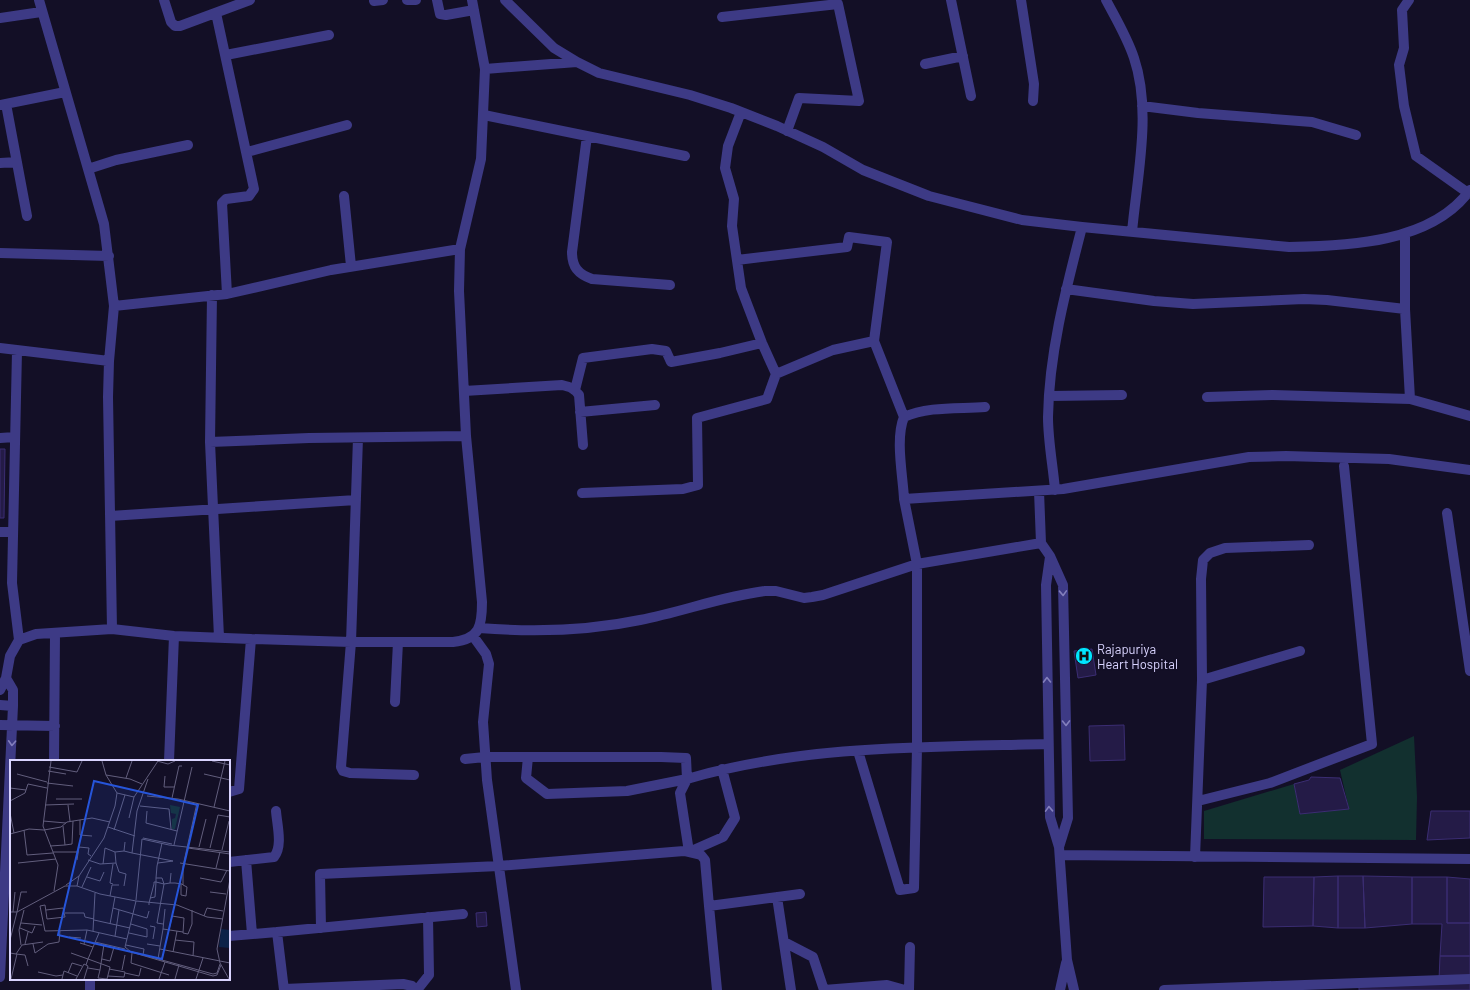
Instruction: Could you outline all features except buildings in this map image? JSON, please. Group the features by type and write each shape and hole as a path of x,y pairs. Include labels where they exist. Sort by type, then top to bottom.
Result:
{"street":[{"path":"39,0 41,12 104,224 109,256 114,306 109,362 112,628"},
{"path":"164,0 171,22 175,26 250,0"},
{"path":"407,0 416,0"},
{"path":"437,0 440,14 446,15 473,5 485,69 481,159 460,249 459,291 466,436 482,602 482,616 476,632 489,664 483,722 485,757 516,990"},
{"path":"505,0 554,48 599,73 690,95 741,112 822,147 863,170 929,196 1022,220 1082,228 1289,247 1329,246 1405,234 1428,225 1449,210 1469,191 1416,156 1404,106 1399,65 1404,48 1402,10 1409,0"},
{"path":"951,0 971,96"},
{"path":"1021,0 1034,84 1033,101"},
{"path":"1106,0 1128,40 1140,81 1142,106 1137,191 1132,232"},
{"path":"722,17 798,4 838,4 859,101 799,98 787,131"},
{"path":"0,18 41,12"},
{"path":"216,13 254,189 249,196 226,199 222,203 226,294"},
{"path":"226,55 329,35"},
{"path":"925,64 963,56"},
{"path":"485,69 577,62"},
{"path":"28,216 3,104 65,92"},
{"path":"1142,106 1198,113 1312,122 1356,135"},
{"path":"582,493 683,489 698,485 697,418 768,399 776,374 762,343 741,288 732,226 734,200 725,168 728,146 741,112"},
{"path":"484,115 685,156"},
{"path":"247,152 347,125"},
{"path":"587,136 572,252 572,261 576,270 582,275 592,279 670,285"},
{"path":"88,169 116,160 188,145"},
{"path":"0,163 17,162"},
{"path":"344,196 351,266"},
{"path":"1055,490 1048,417 1050,396 1058,331 1066,289 1082,228"},
{"path":"1405,234 1405,309 1410,399"},
{"path":"737,260 847,247 849,237 887,242 874,341 904,417 901,425 900,437 904,500 917,564 917,748 914,888 900,890 858,751"},
{"path":"114,306 226,294 351,266 460,249"},
{"path":"0,253 109,256"},
{"path":"1066,289 1154,301 1194,304 1304,299 1327,300 1405,309"},
{"path":"212,295 210,442 219,637"},
{"path":"776,374 833,350 874,341"},
{"path":"575,390 583,358 652,349 666,351 671,362 720,353 762,343"},
{"path":"0,348 109,362"},
{"path":"0,690 6,678 10,656 19,640 12,583 17,351"},
{"path":"464,391 562,385 575,390 579,395 583,445"},
{"path":"1050,396 1122,394"},
{"path":"1207,396 1273,395 1410,399 1470,416"},
{"path":"580,412 656,405"},
{"path":"904,417 913,413 925,411 985,407"},
{"path":"210,442 466,436"},
{"path":"0,438 15,437"},
{"path":"358,438 351,642 341,767 343,771 350,773 414,775"},
{"path":"904,500 1055,490 1213,462 1257,457 1286,456 1389,459 1470,470"},
{"path":"1198,801 1270,783 1372,744 1344,466"},
{"path":"1039,491 1041,543 1050,556 1063,586 1066,657 1068,818 1060,851"},
{"path":"110,516 356,500"},
{"path":"1447,513 1470,671"},
{"path":"0,532 13,532"},
{"path":"19,640 36,634 55,634 112,628 174,636 351,642 453,642 464,640 476,632 611,625 641,620 765,591 776,591 804,598 824,595 917,564 1041,543"},
{"path":"1195,858 1202,680 1201,579 1203,560 1210,553 1225,548 1309,545"},
{"path":"1050,556 1046,585 1050,817 1060,851 1067,960 1074,990"},
{"path":"54,760 55,634"},
{"path":"169,760 174,636"},
{"path":"230,792 240,789 251,639"},
{"path":"395,702 398,642"},
{"path":"1202,680 1300,651"},
{"path":"0,977 4,951 6,812 13,706 13,690 6,678"},
{"path":"0,706 13,706"},
{"path":"0,725 55,726"},
{"path":"528,757 526,778 547,794 627,791 687,779 722,769 790,757 917,748 1048,744"},
{"path":"465,760 485,757 686,758 687,779 680,793 689,852"},
{"path":"689,852 723,837 735,818 722,769"},
{"path":"230,862 274,857 278,852 276,811"},
{"path":"1060,851 1195,858 1470,859"},
{"path":"321,928 320,874 499,866 689,852 701,855 705,860 717,990"},
{"path":"246,860 252,934"},
{"path":"709,906 800,894"},
{"path":"777,897 791,990"},
{"path":"230,936 463,914"},
{"path":"277,932 284,989 403,984 412,986 416,990 429,975 428,917"},
{"path":"784,942 814,957 824,990 887,985 905,990"},
{"path":"909,990 910,947"},
{"path":"1060,990 1067,960"},
{"path":"1164,990 1470,979"}],"green space":[{"path":"1414,736 1417,797 1416,840 1204,839 1204,811 1294,784 1300,814 1349,809 1340,770"}],"place":[{"name":"Rajapuriya Heart Hospital","path":"1084,656"}]}
